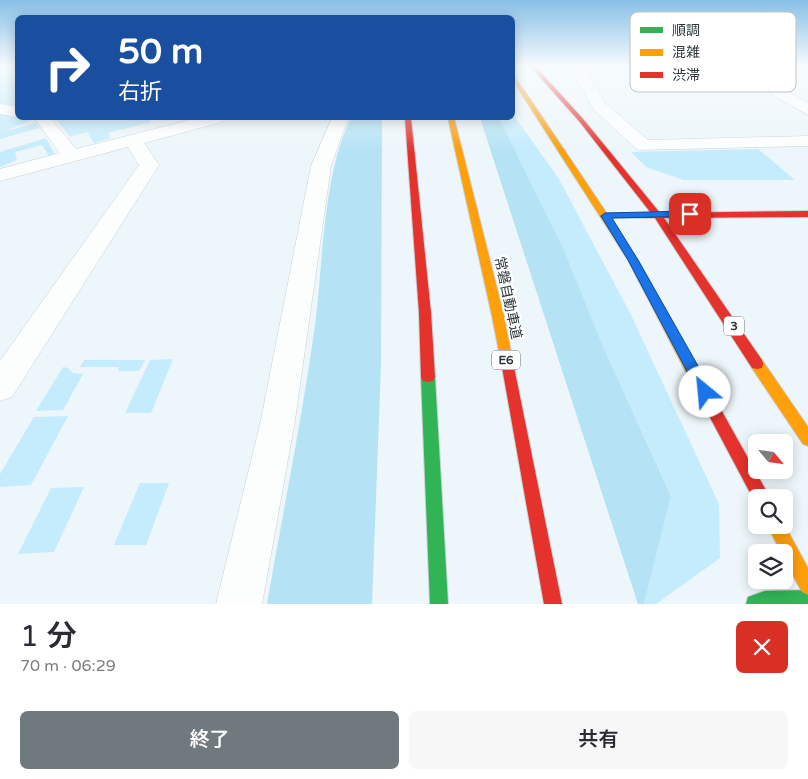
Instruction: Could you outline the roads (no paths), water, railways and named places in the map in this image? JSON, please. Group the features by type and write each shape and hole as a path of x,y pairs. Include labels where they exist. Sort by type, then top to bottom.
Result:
{"main road":[{"path":"525,94 605,216 691,365 756,489"},
{"name":"3","path":"558,94 581,120 657,215 808,439"},
{"path":"408,120 425,313 439,604"},
{"name":"常磐自動車道","path":"451,120 498,316 553,604"},
{"path":"605,216 808,214"},
{"path":"781,534 808,586"},
{"path":"755,604 765,600 808,599"}],"street":[{"path":"592,94 600,107 644,146 808,141"},
{"path":"780,94 808,110"},
{"path":"0,109 15,112"},
{"path":"44,120 72,156"},
{"path":"0,176 208,120"},
{"path":"239,604 278,420 322,166 339,120"},
{"path":"0,387 150,165 133,140"}]}
